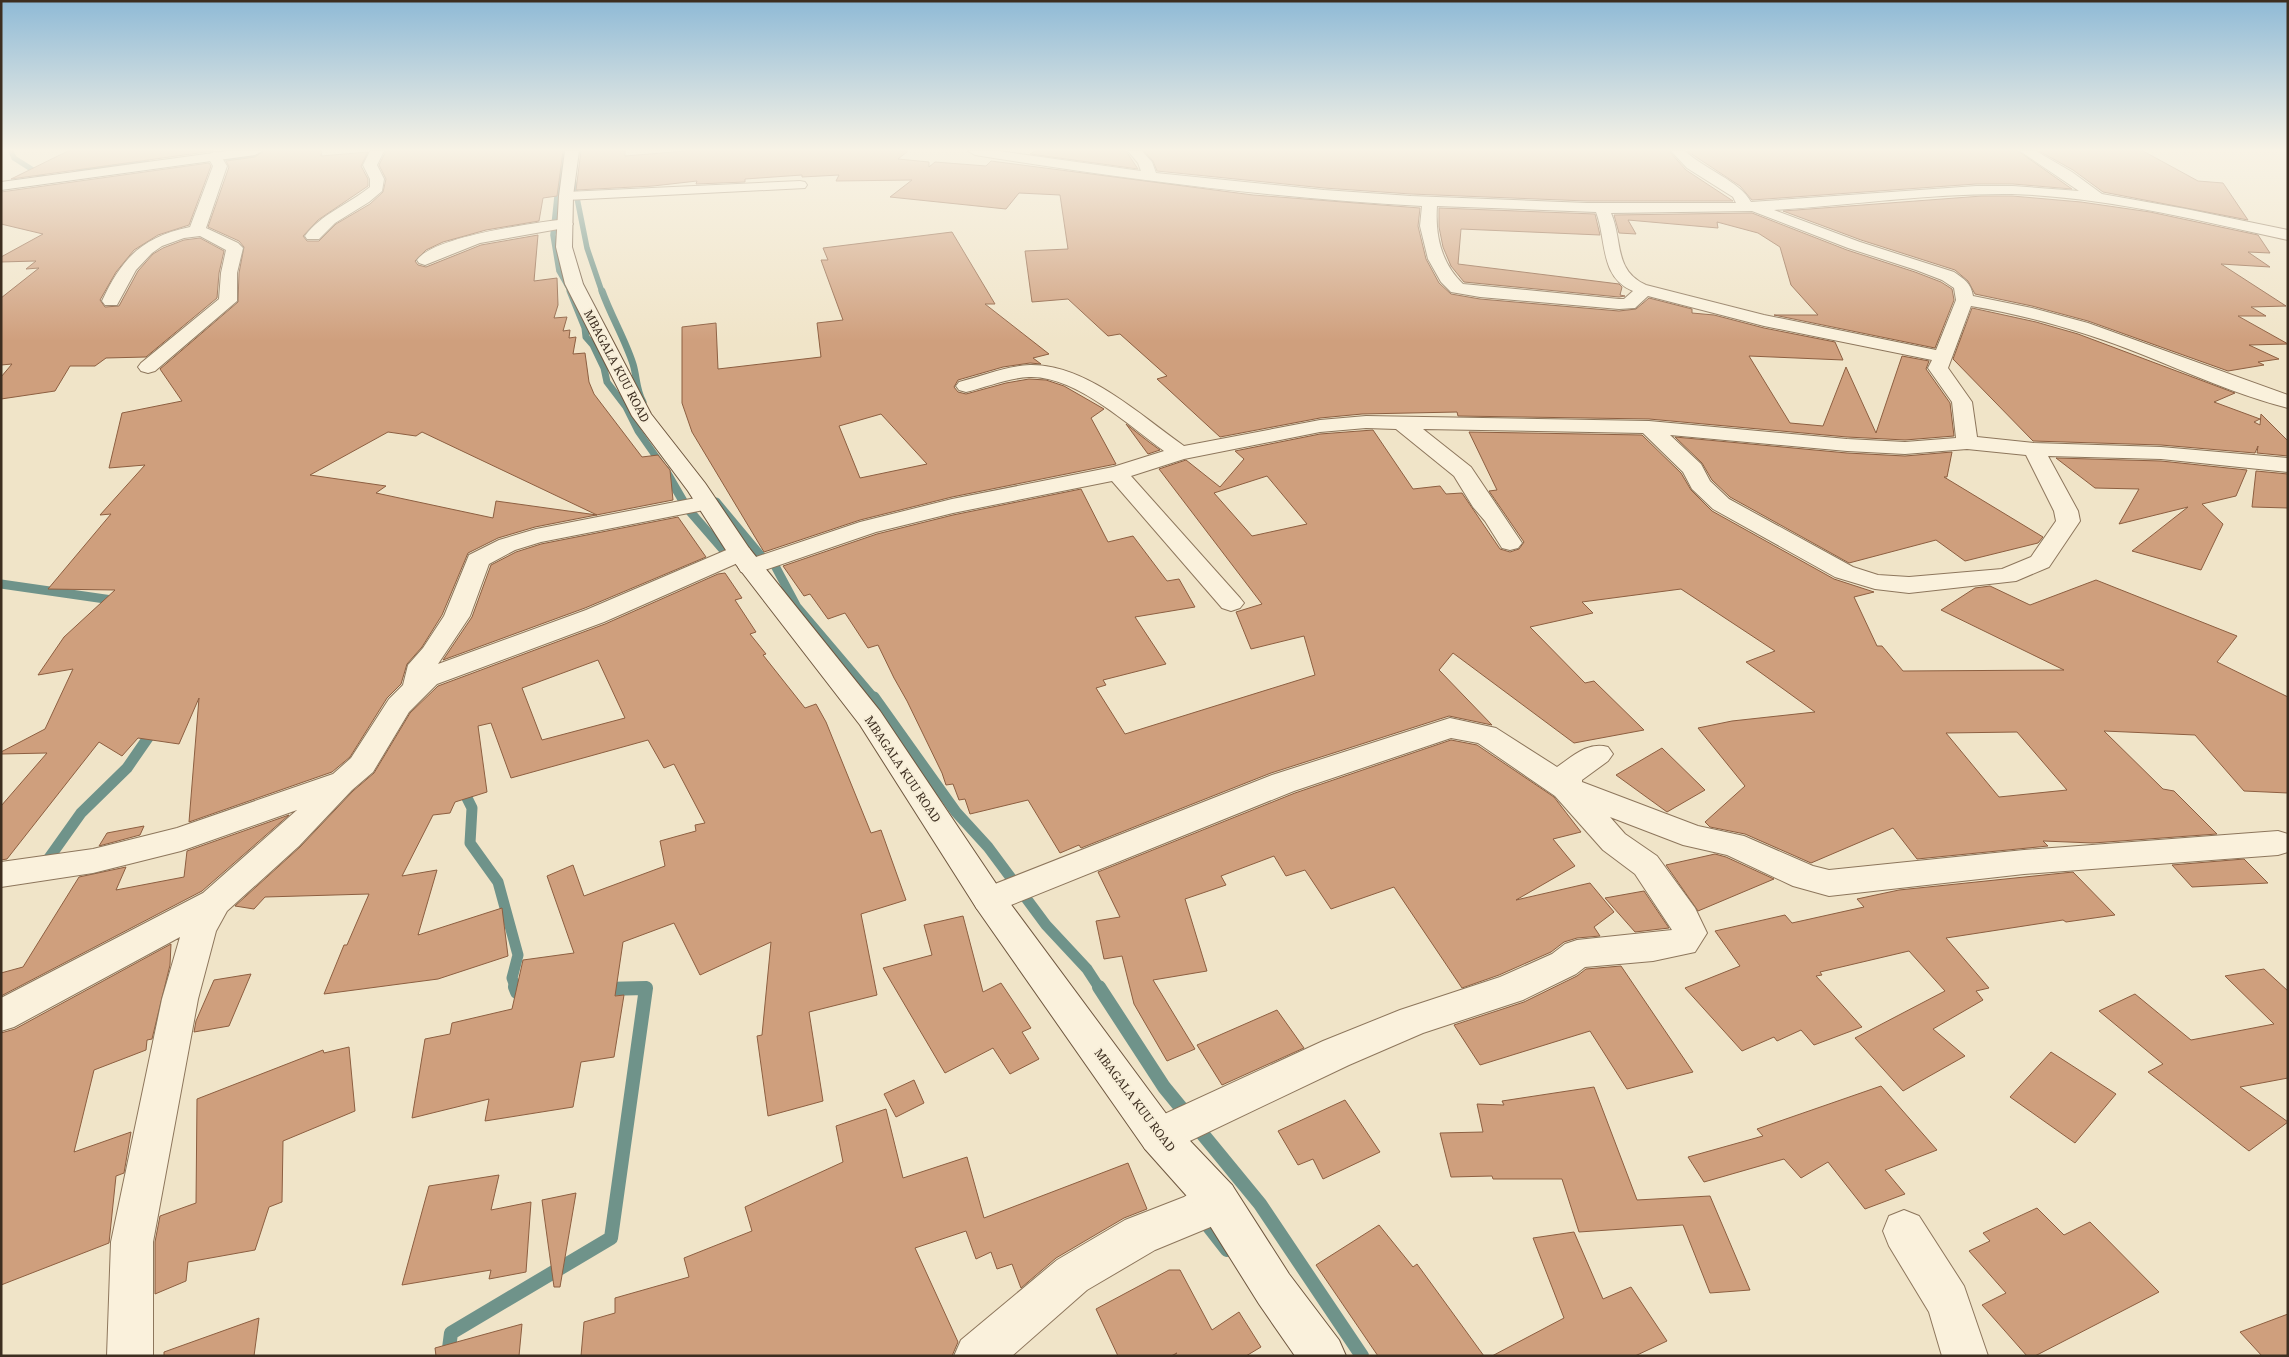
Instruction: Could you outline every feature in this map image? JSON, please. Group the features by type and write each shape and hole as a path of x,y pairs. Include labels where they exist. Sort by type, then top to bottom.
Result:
{"street":[{"path":"196,230 202,214"},
{"path":"313,236 339,214"},
{"path":"425,260 442,250 462,242 551,214"},
{"name":"MBAGALA KUU ROAD","path":"565,214 564,246 574,284 597,332 642,416 745,560 870,718 989,900 1159,1136 1217,1199 1274,1289 1323,1356"},
{"path":"1429,214 1428,226 1436,259 1447,278 1457,288 1480,292 1619,304 1630,304 1643,290"},
{"path":"1604,214 1610,233 1609,245 1612,260 1629,282 1643,290 1665,294 1712,309 1787,327 1910,352 1941,356"},
{"path":"1767,214 1854,245 1922,266 1948,276 1963,288 1965,300 1946,351 1941,356 1938,368 1962,402 1967,443"},
{"path":"2190,214 2288,235"},
{"path":"111,301 120,280 127,270 155,241 196,230 210,234 218,241 234,248 229,273 228,301 148,367"},
{"path":"1965,300 2020,309 2099,332 2241,387 2288,402"},
{"path":"966,386 1029,371 1042,371 1090,388 1180,453"},
{"path":"1,1016 215,902 288,838 362,765 399,706 417,686 434,675 745,560 952,506 1117,473 1180,453 1320,426 1366,422 1649,427 1847,445 1905,448 1967,443 2034,449 2161,452 2288,464"},
{"path":"1402,423 1463,472 1484,507 1494,517 1510,543"},
{"path":"1649,427 1693,469 1700,484 1721,504 1844,572 1875,582 1909,584 2007,576 2040,562 2068,521 2066,512 2034,449"},
{"path":"1117,473 1231,603"},
{"path":"417,686 422,665 433,654 457,616 478,560 507,545 536,536 706,503"},
{"path":"989,900 1283,783 1450,728 1486,736 1566,788 1694,837 1733,844 1805,877 1829,883 2024,862 2278,842"},
{"path":"1159,1136 1336,1053 1413,1021 1510,989 1564,964 1578,954 1653,947 1683,942 1690,933 1646,865 1614,842 1566,788 1566,775 1598,754"},
{"path":"1,876 93,861 181,839 344,782"},
{"path":"130,1356 134,1233 180,999 199,930 215,902"},
{"path":"977,1356 1072,1274 1140,1236 1198,1212 1217,1199"},
{"path":"1904,1231 1948,1302 1965,1356"}],"building":[{"path":"1,214 193,214 189,225 158,235 134,250 116,272 100,300 105,307 119,306 138,271 153,254 184,240 200,238 224,251 219,273 217,298 146,357 106,358 95,366 70,366 55,391 1,399 1,377 12,364 1,365 1,298 39,268 26,269 36,261 1,262 1,257 43,234 1,224"},
{"path":"212,214 326,214 318,220 303,236 307,241 319,241 336,224 352,214 540,214 539,221 486,230 443,242 426,250 415,261 418,265 426,267 481,245 538,235 534,281 557,278 558,305 554,318 567,317 563,331 570,330 569,338 576,337 573,354 585,353 589,382 594,394 642,457 658,455 670,470 673,500 597,515 535,527 498,538 468,553 442,615 422,647 407,664 401,684 387,698 350,757 332,772 189,822 199,698 179,744 138,738 122,756 99,742 7,859 1,860 1,806 47,753 1,754 1,752 45,729 73,669 38,675 64,637 115,590 48,589 111,514 100,515 145,465 109,468 122,413 182,401 160,369 238,302 239,273 244,247 239,241 208,227","holes":["388,432 416,436 422,432 597,515 496,501 493,518 376,493 386,486 310,475"]},
{"path":"1063,214 1419,214 1418,226 1426,259 1439,283 1451,294 1480,299 1619,311 1636,309 1649,298 1692,309 1692,313 1714,315 1764,328 1835,342 1843,360 1749,356 1790,423 1823,426 1846,367 1876,433 1902,356 1929,361 1926,369 1950,403 1954,436 1905,440 1847,437 1649,419 1458,416 1457,412 1362,414 1320,418 1220,437 1157,379 1167,376 1120,334 1108,336 1068,299 1032,302 1025,251 1068,249"},
{"path":"1439,214 1595,214 1600,235 1461,229 1458,264 1619,284 1622,287 1620,295 1625,296 1619,297 1464,282 1451,266 1443,247 1439,227"},
{"path":"1755,214 1847,250 1941,282 1952,289 1954,300 1935,348 1774,315 1818,315 1791,285 1780,247 1758,233 1717,222 1718,228 1628,220 1636,234 1619,233 1614,215"},
{"path":"1792,214 2161,214 2258,235 2270,253 2248,252 2270,267 2221,264 2286,306 2251,307 2266,316 2238,316 2288,344 2249,345 2279,359 2258,362 2264,365 2228,371 2088,321 2032,306 1975,294 1968,281 1955,270 1861,240"},
{"path":"2219,214 2244,214 2248,220"},
{"path":"952,232 995,304 985,304 1049,354 1033,358 1041,364 1030,363 1003,367 958,380 954,387 958,392 966,394 1029,379 1046,380 1064,386 1104,409 1091,418 1116,464 952,497 860,520 764,552 692,432 682,403 682,327 716,323 718,369 821,357 817,323 843,320 821,260 828,260 823,248","holes":["881,414 927,464 860,478 839,426"]},
{"path":"1972,308 2036,322 2078,334 2235,393 2214,402 2260,419 2254,422 2260,425 2261,414 2288,441 2288,456 2257,453 2258,446 2255,453 2161,445 2033,441 1953,359"},
{"path":"1126,424 1149,442 1160,450 1148,454"},
{"path":"1373,430 1413,489 1440,486 1446,494 1462,493 1500,549 1510,552 1519,549 1524,542 1489,491 1497,490 1469,432 1642,435 1681,473 1691,490 1712,511 1834,579 1874,592 1854,597 1877,646 1882,646 1903,671 2064,670 1941,610 1975,588 1990,586 2030,605 2096,580 2237,636 2217,662 2288,697 2288,793 2244,791 2195,735 2104,731 2163,789 2174,791 2217,834 2093,843 2043,841 2048,846 1917,859 1893,828 1811,863 1745,834 1710,827 1705,822 1745,786 1698,728 1732,721 1815,712 1746,662 1775,651 1681,589 1582,602 1593,613 1530,627 1585,683 1594,681 1644,730 1574,743 1453,653 1439,670 1492,725 1449,716 1271,773 1081,848 1079,845 1060,853 1028,800 970,814 965,799 959,800 953,784 946,785 942,773 878,645 868,648 845,613 828,619 810,594 804,596 783,566 877,534 953,515 1081,489 1108,542 1133,536 1167,581 1179,579 1195,607 1135,617 1166,664 1103,680 1106,685 1096,688 1125,734 1315,675 1304,636 1251,649 1236,612 1262,604 1159,469 1186,460 1220,487 1244,459 1235,451 1320,434","holes":["1267,476 1307,524 1252,536 1214,493","2017,732 2067,790 1999,797 1946,733"]},
{"path":"1675,437 1847,453 1905,456 1952,452 1947,477 1944,477 2043,537 2038,543 1965,561 1936,540 1849,563 1730,497 1712,480 1702,463"},
{"path":"2056,458 2161,461 2247,470 2236,496 2202,504 2223,524 2201,570 2132,551 2188,507 2119,524 2139,489 2095,488"},
{"path":"2256,471 2288,474 2288,508 2252,507"},
{"path":"678,517 706,557 585,608 443,660 472,617 491,565 516,552 541,544"},
{"path":"725,573 742,598 735,600 756,632 750,634 766,654 763,655 805,708 816,704 826,722 871,833 881,830 906,900 861,914 877,995 809,1012 823,1101 768,1116 757,1036 762,1035 771,942 700,975 674,923 623,942 615,996 624,995 614,1057 581,1062 573,1107 485,1121 489,1099 412,1118 425,1039 450,1034 452,1023 512,1009 523,960 574,953 547,876 573,865 584,896 665,866 660,841 696,831 695,825 705,823 674,764 664,768 648,740 511,778 491,723 478,726 487,792 455,802 450,813 433,815 402,876 437,870 418,935 502,908 508,956 438,979 324,994 344,945 347,945 369,894 265,897 254,909 235,906 300,847 353,791 374,773 410,713 438,686 605,624 718,574","holes":["598,660 625,718 542,740 522,688"]},
{"path":"1451,740 1477,745 1554,797 1581,832 1553,839 1575,866 1516,900 1590,883 1614,912 1594,927 1600,936 1577,938 1564,942 1551,952 1499,975 1462,988 1394,887 1331,909 1305,870 1286,876 1274,856 1221,876 1226,885 1185,899 1207,971 1153,980 1195,1049 1167,1061 1134,1004 1122,956 1104,959 1096,921 1120,917 1098,872 1295,793"},
{"path":"1662,748 1705,790 1667,812 1616,775"},
{"path":"289,815 202,891 1,996 1,973 23,967 79,877 126,867 116,890 184,877 187,851"},
{"path":"144,826 140,835 99,846 107,833"},
{"path":"1715,854 1726,857 1774,879 1698,911 1666,865"},
{"path":"2244,859 2268,883 2192,887 2172,865"},
{"path":"2073,872 2115,915 2066,922 2063,920 1946,938 1989,988 1976,991 1983,1000 1933,1029 1965,1056 1903,1091 1855,1038 1945,991 1909,951 1820,972 1822,975 1816,976 1862,1027 1814,1045 1801,1030 1777,1041 1774,1037 1742,1051 1685,988 1740,966 1715,931 1785,915 1792,923 1864,907 1857,899 1899,890"},
{"path":"1644,891 1669,928 1635,932 1605,898"},
{"path":"963,916 983,992 1001,983 1031,1028 1022,1032 1039,1059 1010,1074 993,1048 945,1073 883,968 932,955 924,925"},
{"path":"171,944 170,965 152,1039 147,1040 146,1050 94,1070 74,1152 131,1132 124,1173 116,1176 109,1243 1,1285 1,1033 15,1029"},
{"path":"1621,966 1693,1072 1627,1089 1590,1031 1480,1065 1454,1025 1524,1002 1577,976 1586,969"},
{"path":"2264,969 2288,991 2288,1078 2240,1087 2288,1122 2249,1151 2148,1072 2163,1064 2099,1011 2135,994 2191,1040 2274,1024 2225,976"},
{"path":"251,974 229,1026 194,1032 196,1021 214,980"},
{"path":"1277,1010 1304,1048 1222,1085 1197,1045"},
{"path":"349,1047 355,1111 283,1141 282,1202 269,1207 255,1250 188,1262 186,1281 155,1294 155,1242 160,1216 196,1203 197,1099 323,1050 324,1053"},
{"path":"2051,1052 2116,1094 2075,1143 2010,1097"},
{"path":"914,1080 924,1103 896,1117 884,1094"},
{"path":"1881,1086 1937,1150 1885,1170 1905,1194 1865,1209 1828,1162 1801,1178 1784,1159 1704,1182 1688,1157 1763,1136 1757,1129"},
{"path":"1594,1087 1637,1200 1710,1196 1750,1290 1710,1293 1683,1225 1579,1232 1562,1179 1493,1179 1492,1176 1451,1177 1440,1133 1483,1132 1477,1104 1504,1105 1502,1101"},
{"path":"1345,1100 1380,1152 1323,1179 1313,1159 1298,1165 1278,1131"},
{"path":"886,1109 903,1178 967,1157 984,1218 1128,1163 1147,1209 1124,1218 1056,1258 1021,1288 1012,1264 997,1269 991,1252 976,1259 966,1231 915,1248 958,1342 952,1356 581,1356 584,1322 615,1313 615,1298 689,1277 684,1258 752,1231 745,1207 843,1162 836,1126"},
{"path":"499,1175 491,1210 531,1202 526,1272 489,1279 491,1270 402,1285 429,1186"},
{"path":"576,1193 560,1287 554,1287 542,1200"},
{"path":"2037,1208 2064,1235 2090,1222 2159,1292 2035,1356 2027,1356 1982,1305 2006,1293 1969,1251 1990,1241 1983,1233"},
{"path":"1379,1225 1413,1267 1417,1264 1484,1356 1378,1356 1316,1265"},
{"path":"1574,1232 1603,1299 1631,1287 1667,1341 1635,1356 1492,1356 1564,1318 1533,1238"},
{"path":"1169,1270 1180,1270 1212,1330 1239,1312 1261,1347 1246,1356 1172,1356 1177,1353 1171,1356 1118,1356 1096,1309"},
{"path":"2288,1314 2288,1356 2262,1356 2240,1332"},
{"path":"259,1318 254,1356 164,1356 164,1352"},
{"path":"522,1324 519,1356 436,1356 435,1348"}],"waterway":[{"path":"555,214 553,235 559,271 571,292"},
{"path":"580,214 587,248 602,292"},
{"path":"570,291 585,328 586,337 593,345 604,368 607,382 626,407 638,431 666,471"},
{"path":"602,291 630,355 643,402"},
{"path":"665,470 687,508 726,553"},
{"path":"716,502 762,557"},
{"path":"773,562 797,607 875,699"},
{"path":"1,584 119,601"},
{"path":"874,697 956,812 988,847 1046,925 1087,969 1100,989"},
{"path":"49,858 81,813 127,768 154,729"},
{"path":"462,788 472,808 470,843 498,882 518,955 512,978 516,989"},
{"path":"515,987 517,992 527,992"},
{"path":"1099,987 1164,1087 1260,1204 1362,1356"},
{"path":"604,989 646,989"},
{"path":"620,989 646,989"},
{"path":"448,1356 451,1333 611,1238 646,989"},
{"path":"1202,1218 1227,1250"}]}
